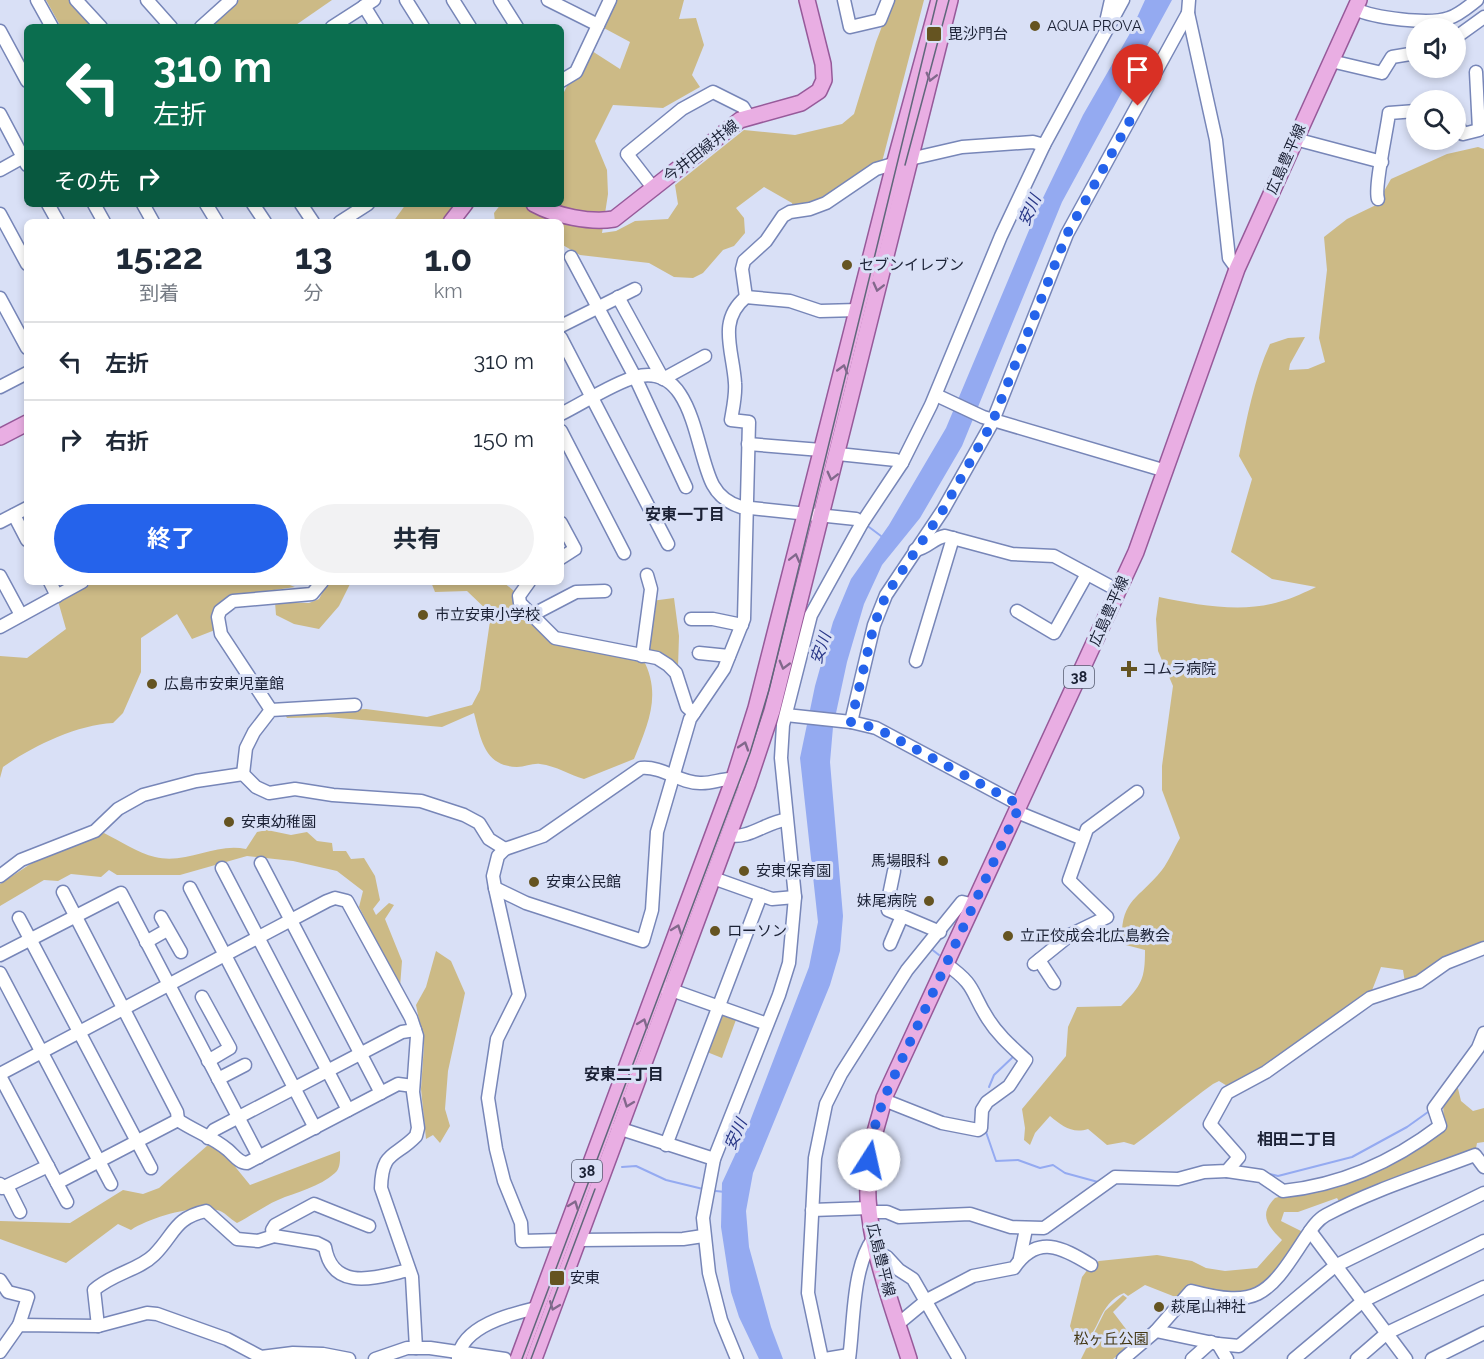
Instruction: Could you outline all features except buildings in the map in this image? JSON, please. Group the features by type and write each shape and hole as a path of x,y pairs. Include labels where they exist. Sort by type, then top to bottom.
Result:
{"main road":[{"name":"今井田緑井線","path":"539,207 600,221 624,213 717,136 749,117 801,103 819,91 824,80 823,64 807,0"},
{"name":"38","path":"534,1359 579,1240 664,987 713,878 729,835 821,450 939,0"},
{"name":"38","path":"518,1359 560,1240 664,987 780,681 950,0"},
{"name":"広島豊平線","path":"909,1359 874,1245 869,1210 869,1160 874,1129 884,1100 1119,591 1166,471 1237,269 1357,4"},
{"path":"453,219 463,207"},
{"path":"0,437 24,425"}],"street":[{"path":"37,0 50,24"},
{"path":"76,0 98,24"},
{"path":"147,0 168,24"},
{"path":"204,24 231,0"},
{"path":"406,0 421,24"},
{"path":"453,0 468,24"},
{"path":"500,0 516,24"},
{"path":"548,0 598,25"},
{"path":"564,79 576,72 610,0"},
{"path":"844,0 850,27 880,20 888,0"},
{"path":"1105,30 1111,0"},
{"path":"737,1359 721,1320 703,1236 703,1218 714,1159 789,963 795,897 781,758 811,615 862,523 902,463 938,396 1001,236 1044,145 1123,0"},
{"path":"1357,4 1368,15 1409,20 1448,18 1477,0"},
{"path":"337,24 369,3 376,24"},
{"path":"851,722 874,625 886,595 943,510 990,419 1067,234 1189,6"},
{"path":"1189,6 1216,140 1229,258 1237,269"},
{"path":"1466,30 1484,17"},
{"path":"0,32 24,76"},
{"path":"1331,61 1382,73 1392,57 1406,55"},
{"path":"1466,133 1479,130 1476,72"},
{"path":"654,189 627,154 682,109 713,92 743,107 749,117"},
{"path":"1378,199 1376,191 1389,113 1406,112"},
{"path":"0,114 24,156"},
{"path":"1295,139 1382,162"},
{"path":"746,297 742,269 744,261 766,242 783,216 826,203 876,169 909,159 962,147 1033,141 1044,145"},
{"path":"0,170 24,160"},
{"path":"0,214 24,258"},
{"path":"571,257 635,377 686,487"},
{"path":"564,325 634,289"},
{"path":"618,297 663,379 679,391 690,412 712,483 719,494 730,504 747,508 856,519 862,523"},
{"path":"495,888 526,903 643,941 652,910 657,832 674,775 694,713 724,669 744,619 749,422 731,420 736,384 728,335 728,320 739,303 746,297 790,301 820,311 858,310"},
{"path":"0,298 24,342"},
{"path":"564,344 668,544"},
{"path":"564,413 635,377 649,376 663,379 705,356"},
{"path":"0,387 24,374"},
{"path":"938,396 990,419 1166,471"},
{"path":"748,444 821,450"},
{"path":"566,450 624,553"},
{"path":"838,454 896,460 902,463"},
{"path":"0,522 24,510"},
{"path":"14,515 24,534"},
{"path":"564,529 575,549 564,556"},
{"path":"915,550 925,549 938,537 953,538 1012,554 1054,556 1119,591"},
{"path":"916,661 953,538"},
{"path":"1017,610 1054,633 1087,574"},
{"path":"642,656 651,589 647,575"},
{"path":"0,576 21,615"},
{"path":"52,585 57,596"},
{"path":"0,627 77,585"},
{"path":"271,710 221,634 218,617 220,611 228,602 241,599 312,594 320,585"},
{"path":"527,585 519,596 520,603 555,638 657,658 676,673 681,695 687,707 694,713"},
{"path":"532,615 576,592 605,591"},
{"path":"691,619 712,619 742,625"},
{"path":"699,653 729,656"},
{"path":"243,774 246,748 254,732 271,710 355,705"},
{"path":"789,716 851,722 876,728 1019,808 1083,839"},
{"path":"560,1240 522,1241 521,1223 504,1181 496,1149 488,1098 493,1057 497,1039 519,994 493,876 498,856 504,849 543,836 642,768 657,768 699,784 741,781"},
{"path":"243,774 256,787 269,793 295,789 333,795 422,801 464,815 479,823 489,839 504,849"},
{"path":"0,876 21,860 95,831 118,809 143,795 188,783 243,774"},
{"path":"1054,983 1036,962 1070,935 1107,917 1069,880 1083,839 1092,822 1137,792"},
{"path":"729,835 736,837 774,822 786,820"},
{"path":"261,863 381,1093"},
{"path":"222,868 348,1110"},
{"path":"894,871 888,910 940,932"},
{"path":"713,878 772,899 795,897"},
{"path":"189,888 315,1128"},
{"path":"63,892 177,1112 178,1120"},
{"path":"0,956 121,893 259,1157"},
{"path":"666,1145 761,895"},
{"path":"67,1202 0,1075 291,920 335,898 348,900 415,1030 419,1043 413,1086 418,1128 416,1136 389,1156 381,1175 381,1188 414,1288 416,1348"},
{"path":"959,1359 913,1279 899,1270 874,1245 866,1248 861,1266 849,1357 823,1359 808,1293 815,1158 826,1104 841,1074 907,970 963,902 974,905"},
{"path":"890,944 902,916"},
{"path":"160,917 181,952"},
{"path":"19,918 151,1168"},
{"path":"146,942 167,930"},
{"path":"1227,1171 1239,1157 1210,1124 1227,1094 1266,1072 1370,998 1419,982 1446,963 1484,948"},
{"path":"884,1100 942,1123 978,1130 981,1128 982,1110 987,1102 1008,1086 1026,1060 1002,1037 987,1018 972,986 946,964"},
{"path":"0,973 111,1184"},
{"path":"664,987 767,1024"},
{"path":"202,997 230,1048 208,1061"},
{"path":"208,1138 214,1130 360,1053 402,1032 415,1030"},
{"path":"813,1210 869,1210 887,1212 899,1217 970,1214 1011,1227 1044,1228 1115,1177 1178,1179 1204,1172 1227,1171 1261,1176 1283,1191 1342,1178 1390,1161 1440,1126 1434,1108 1478,1048 1484,1033"},
{"path":"218,1079 245,1065"},
{"path":"178,1120 222,1145 242,1163 259,1157 398,1084 413,1086"},
{"path":"57,1183 178,1120"},
{"path":"618,1128 714,1159"},
{"path":"1122,1359 1156,1331 1191,1290 1235,1300 1263,1290 1282,1274 1310,1232 1324,1216 1396,1184 1475,1155 1484,1167"},
{"path":"20,1212 4,1185 48,1166"},
{"path":"1214,1343 1227,1359 1239,1346 1335,1266 1484,1193"},
{"path":"274,1236 272,1230 276,1225 314,1204 369,1226"},
{"path":"98,1326 94,1290 115,1274 144,1263 154,1255 187,1216 206,1211 237,1239 258,1241 274,1236 317,1243 325,1247 338,1273 352,1278 370,1278 409,1270"},
{"path":"1044,1228 1054,1247"},
{"path":"898,1324 927,1300 973,1276 1014,1268 1020,1258 1026,1229"},
{"path":"1310,1232 1406,1359"},
{"path":"579,1240 683,1239 703,1236"},
{"path":"1294,1359 1363,1301 1484,1240"},
{"path":"1020,1258 1039,1247 1054,1247 1074,1254 1091,1265"},
{"path":"0,1280 8,1292 28,1297 19,1325 0,1352"},
{"path":"1357,1359 1387,1334 1484,1287"},
{"path":"459,1355 463,1344 486,1325 536,1308"},
{"path":"19,1325 98,1326 147,1313 157,1314 227,1339 261,1357 313,1354 349,1359"},
{"path":"1156,1331 1239,1346"},
{"path":"1432,1359 1484,1333"},
{"path":"1192,1359 1214,1343"},
{"path":"375,1359 407,1348 505,1359"}],"green space":[{"path":"46,0 70,0 92,24 59,24"},
{"path":"239,0 332,0 297,24 211,24"},
{"path":"615,0 684,0 679,19 696,18 704,45 692,75 700,87 663,108 613,105 595,141 607,170 608,194 602,233 616,231 635,221 668,219 678,204 675,185 744,130 795,135 842,124 854,114 876,42 892,0 924,0 882,162 810,204 793,207 792,203 764,187 736,208 744,218 745,233 734,246 723,250 703,273 693,278 674,277 649,263 580,255 564,246 564,219 495,219 494,213 499,207 564,207 564,92 570,80 592,51 620,69 630,42 602,27"},
{"path":"1478,147 1484,149 1484,946 1405,983 1403,970 1381,967 1371,993 1353,1003 1263,1067 1229,1087 1219,1081 1213,1084 1134,1145 1124,1142 1107,1145 1088,1129 1072,1130 1050,1116 1035,1133 1030,1145 1024,1140 1022,1109 1066,1056 1068,1027 1077,1007 1121,1006 1141,981 1145,950 1122,944 1124,918 1132,902 1165,866 1180,838 1162,790 1162,766 1173,686 1158,651 1156,619 1159,597 1220,607 1252,607 1286,600 1316,587 1272,579 1231,552 1252,479 1239,456 1255,385 1264,357 1270,344 1288,338 1305,337 1289,370 1308,369 1325,362 1319,338 1327,270 1324,237 1347,219 1376,205 1391,179 1447,154"},
{"path":"404,207 454,207 444,219 395,219"},
{"path":"89,585 290,585 295,587 234,596 215,630 192,639 177,614 141,638 141,672 123,713 113,723 70,732 41,744 3,767 0,778 0,656 27,658 66,629 58,601"},
{"path":"326,585 350,585 339,606 319,629 294,624 276,615 275,602 309,603 319,599"},
{"path":"432,585 507,585 514,591 513,600 529,620 554,643 643,659 652,685 651,709 634,759 584,779 546,765 517,767 506,765 497,762 486,749 474,713 442,727 327,717 287,718 284,713 366,709 427,717 472,705 480,690 491,614 467,591 435,592"},
{"path":"674,598 679,636 678,667 655,655 655,651 645,650 651,601"},
{"path":"267,830 291,835 307,832 317,841 332,843 333,851 346,851 351,859 364,858 375,876 380,900 373,909 376,915 389,903 394,905 385,919 402,961 400,987 359,907 363,891 337,871 293,861 247,856 180,875 117,875 109,870 101,877 71,874 58,881 44,880 0,906 0,884 35,861 104,833 142,853 167,859 223,848 246,849 257,832"},
{"path":"436,951 451,961 465,993 448,1071 445,1109 450,1126 440,1143 433,1135 426,1139 421,1089 424,1045 416,1005 426,987"},
{"path":"722,1011 737,1017 722,1058 707,1052"},
{"path":"1456,1080 1461,1101 1473,1111 1484,1108 1484,1142 1477,1143 1475,1153 1340,1203 1337,1198 1298,1212 1284,1212 1281,1221 1305,1233 1288,1260 1256,1292 1178,1298 1145,1285 1128,1296 1124,1293 1115,1298 1087,1339 1081,1343 1076,1340 1070,1326 1082,1277 1091,1265 1099,1261 1157,1255 1192,1261 1206,1268 1225,1271 1257,1268 1282,1240 1269,1225 1266,1215 1275,1198 1390,1165 1444,1129 1443,1100"},
{"path":"208,1145 220,1148 250,1185 340,1151 340,1163 337,1171 329,1178 308,1189 273,1202 237,1223 220,1211 196,1209 172,1213 131,1230 118,1224 66,1263 0,1239 0,1221 70,1223 123,1190 143,1194 159,1188"},
{"name":"松ヶ丘公園","path":"1123,1295 1127,1298 1113,1312 1135,1341 1113,1359 1081,1359 1105,1311"}],"water":[{"path":"1145,0 1172,0 1062,202 962,446 920,518 882,565 864,604 847,662 833,727 830,762 843,916 840,951 830,985 753,1173 746,1211 749,1247 771,1327 783,1359 759,1359 739,1317 731,1292 721,1227 722,1183 747,1129 809,967 818,922 800,758 815,686 833,622 851,579 889,525 946,428 1040,204 1083,115 1129,35"}],"waterway":[{"path":"869,527 881,536"},
{"name":"安川","path":"813,643 828,645"},
{"path":"930,948 939,955"},
{"path":"989,1087 994,1075 1015,1055"},
{"path":"1266,1173 1278,1176 1352,1157 1407,1127 1428,1112"},
{"path":"986,1132 996,1161 1018,1160 1040,1168 1053,1165 1065,1173 1098,1182"},
{"path":"622,1167 636,1166 666,1180 703,1189"},
{"path":"716,1191 725,1192"}],"tram line":[{"path":"522,1359 750,753 769,690 937,0"},
{"path":"905,165 949,0"},
{"path":"531,1359 595,1189"}],"place":[{"name":"AQUA PROVA","path":"1035,26"},
{"name":"毘沙門台","path":"934,34"},
{"name":"セブンイレブン","path":"847,265"},
{"name":"市立安東小学校","path":"423,615"},
{"name":"コムラ病院","path":"1129,669"},
{"name":"広島市安東児童館","path":"152,684"},
{"name":"安東幼稚園","path":"229,822"},
{"name":"馬場眼科","path":"943,861"},
{"name":"安東保育園","path":"744,871"},
{"name":"安東公民館","path":"534,882"},
{"name":"妹尾病院","path":"929,901"},
{"name":"ローソン","path":"715,931"},
{"name":"立正佼成会北広島教会","path":"1008,936"},
{"name":"安東","path":"557,1278"},
{"name":"萩尾山神社","path":"1159,1307"}],"district":[{"name":"安東一丁目","path":"685,514"},
{"name":"安東二丁目","path":"624,1074"},
{"name":"相田二丁目","path":"1297,1139"}],"route":[{"path":"869,1160 874,1129 884,1098 1020,805 876,728 851,722 874,625 886,595 943,510 992,423 1067,234 1102,167 1138,106"}]}
